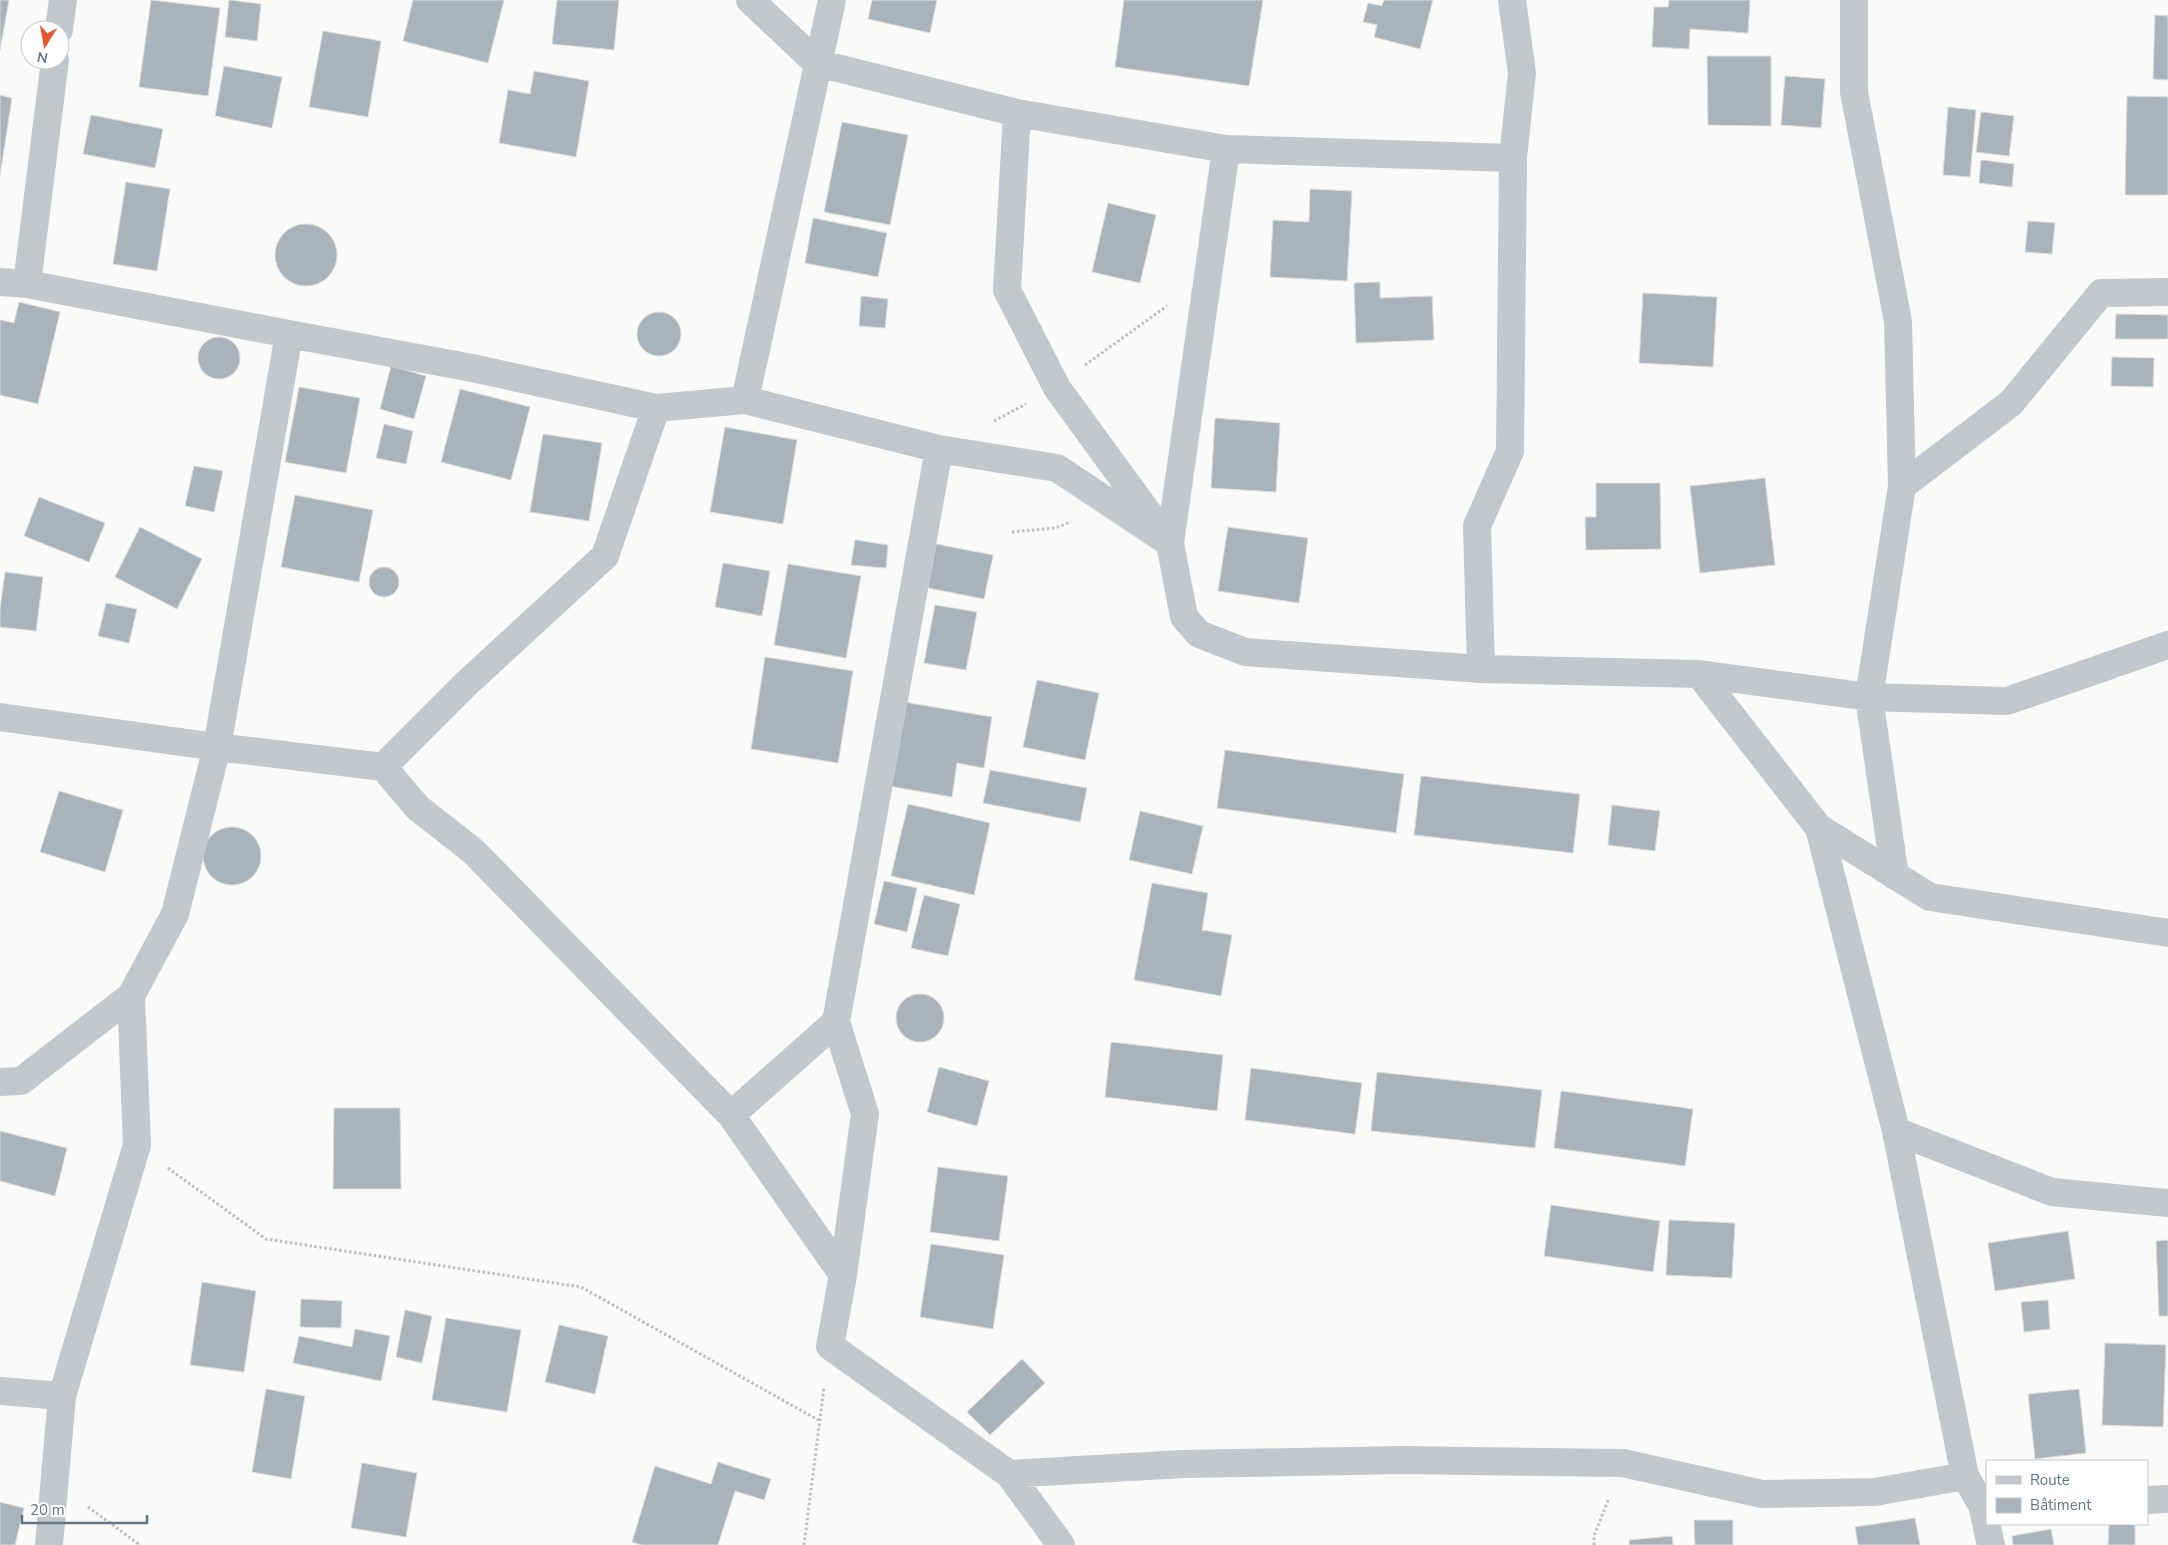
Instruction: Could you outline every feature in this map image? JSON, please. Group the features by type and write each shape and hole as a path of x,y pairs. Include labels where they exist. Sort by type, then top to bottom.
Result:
{"street":[{"path":"60,20 63,0"},
{"path":"750,0 817,62 1017,113 1226,149 1513,158"},
{"path":"745,400 832,0"},
{"path":"1481,668 1477,526 1510,451 1513,158 1522,73 1512,0"},
{"path":"1854,0 1854,92 1898,321 1902,486 1869,697 1895,876"},
{"path":"27,284 54,70"},
{"path":"1017,113 1007,290 1057,388 1170,543"},
{"path":"1226,149 1170,543 1184,617 1199,634 1245,652 1481,668 1699,674 1869,697 2007,701 2168,645"},
{"path":"0,282 27,284 472,368 656,408 745,400 939,449 1057,468 1170,543"},
{"path":"1902,486 2012,403 2101,293 2168,292"},
{"path":"0,1082 21,1081 131,996 175,914 218,747 289,334"},
{"path":"383,768 467,683 605,556 656,408"},
{"path":"939,449 836,1022 865,1114 843,1275 830,1346 1009,1474 1061,1545"},
{"path":"1699,674 1818,828 1930,897 2168,933"},
{"path":"0,717 383,768 418,808 473,851 731,1115 843,1275"},
{"path":"1818,828 1896,1131 1965,1476 1984,1505"},
{"path":"49,1545 62,1396 137,1145 131,996"},
{"path":"731,1115 836,1022"},
{"path":"1896,1131 2052,1192 2168,1203"},
{"path":"0,1390 62,1396"},
{"path":"1009,1474 1183,1464 1402,1460 1623,1463 1762,1494 1875,1492 1965,1476"},
{"path":"2148,1500 2168,1499"},
{"path":"1988,1525 1991,1545"}],"path":[{"path":"1012,532 1055,528 1114,506"},
{"path":"137,1145 266,1239 581,1287 820,1421"},
{"path":"804,1545 830,1346"},
{"path":"1594,1545 1594,1536 1623,1463"},
{"path":"54,1483 140,1545"}],"building":[{"path":"0,0 9,0 0,50"},
{"path":"151,0 220,8 208,96 139,87"},
{"path":"229,0 261,4 257,41 225,37"},
{"path":"413,0 504,0 488,63 403,41"},
{"path":"557,0 619,0 614,50 552,44"},
{"path":"872,0 937,0 930,33 868,19"},
{"path":"1124,0 1263,0 1249,86 1115,67"},
{"path":"1384,0 1433,0 1420,49 1374,37 1377,25 1363,22 1368,3 1382,6"},
{"path":"1669,0 1750,0 1748,33 1690,29 1689,49 1652,47 1654,7 1668,7"},
{"path":"2155,15 2168,16 2168,80 2153,79"},
{"path":"323,31 381,41 368,117 309,107"},
{"path":"1707,56 1771,56 1771,126 1708,125"},
{"path":"224,66 282,77 272,128 215,116"},
{"path":"534,71 589,81 576,157 499,143 508,90 530,94"},
{"path":"1785,76 1825,79 1821,128 1781,125"},
{"path":"0,95 12,98 0,175"},
{"path":"2127,96 2168,97 2168,195 2125,195"},
{"path":"1948,107 1976,110 1970,177 1943,175"},
{"path":"1981,112 2014,116 2009,156 1976,152"},
{"path":"91,115 163,129 155,168 83,154"},
{"path":"842,122 908,135 890,225 824,212"},
{"path":"1981,160 2014,164 2012,187 1979,183"},
{"path":"126,182 170,189 157,271 113,264"},
{"path":"1310,189 1352,191 1347,281 1270,277 1273,220 1309,222"},
{"path":"1108,203 1156,215 1140,283 1092,272"},
{"path":"813,218 887,233 878,277 805,263"},
{"path":"2028,221 2055,223 2052,254 2025,252"},
{"path":"300,224 312,224 328,233 335,243 337,255 335,267 328,277 312,286 300,286 289,281 280,272 275,261 275,249 280,238 289,229"},
{"path":"1380,282 1380,298 1432,296 1434,340 1356,343 1354,283"},
{"path":"1643,293 1717,297 1713,367 1639,363"},
{"path":"861,296 888,299 885,328 859,326"},
{"path":"19,302 60,312 38,404 0,395 0,320 14,323"},
{"path":"655,312 663,312 675,318 681,334 675,350 663,356 655,356 643,350 637,338 637,330 643,318"},
{"path":"2116,314 2168,315 2168,339 2115,339"},
{"path":"223,337 231,340 237,346 240,358 237,370 231,376 215,379 207,376 201,370 198,354 201,346 207,340"},
{"path":"2112,357 2154,358 2153,387 2111,386"},
{"path":"391,366 426,376 414,419 380,409"},
{"path":"299,387 360,398 346,473 285,462"},
{"path":"460,389 530,407 511,480 441,462"},
{"path":"1215,418 1280,423 1276,492 1211,488"},
{"path":"384,424 413,431 406,464 376,458"},
{"path":"725,427 797,440 783,524 710,512"},
{"path":"543,434 602,443 589,521 530,512"},
{"path":"194,466 223,471 214,512 185,506"},
{"path":"1765,478 1775,565 1700,573 1690,486"},
{"path":"1596,483 1660,483 1661,549 1586,550 1585,517 1596,517"},
{"path":"295,495 373,510 359,582 281,567"},
{"path":"39,497 105,523 89,562 24,536"},
{"path":"140,527 202,559 177,609 115,577"},
{"path":"1228,527 1308,538 1299,603 1218,591"},
{"path":"855,540 888,545 886,568 851,565"},
{"path":"936,544 993,555 984,599 928,588"},
{"path":"723,563 770,571 762,616 715,607"},
{"path":"788,564 861,576 846,658 774,645"},
{"path":"384,567 394,572 399,582 394,592 384,597 374,592 369,582 374,572"},
{"path":"5,572 43,577 36,631 0,627 0,610"},
{"path":"106,603 137,609 129,643 98,636"},
{"path":"935,605 977,612 966,670 924,663"},
{"path":"765,657 853,671 838,763 751,749"},
{"path":"1037,680 1099,693 1085,760 1023,747"},
{"path":"904,702 992,717 984,768 957,763 952,797 889,786"},
{"path":"1225,750 1404,774 1396,833 1217,808"},
{"path":"990,770 1087,788 1080,822 983,803"},
{"path":"1421,776 1580,794 1573,853 1414,835"},
{"path":"59,791 123,810 105,872 40,852"},
{"path":"908,804 990,823 974,895 891,876"},
{"path":"1612,805 1660,811 1655,851 1608,845"},
{"path":"1140,811 1203,826 1192,874 1129,860"},
{"path":"232,827 243,829 256,840 261,856 259,867 248,880 232,885 221,883 208,872 203,856 205,845 216,832"},
{"path":"884,881 917,888 907,932 874,924"},
{"path":"1152,883 1208,893 1202,930 1232,935 1221,996 1134,980"},
{"path":"924,895 960,904 948,956 911,948"},
{"path":"920,994 929,996 937,1001 942,1009 944,1018 942,1027 937,1035 929,1040 920,1042 911,1040 903,1035 898,1027 896,1018 898,1009 903,1001 911,996"},
{"path":"1111,1042 1223,1055 1217,1111 1105,1097"},
{"path":"939,1067 989,1081 977,1126 927,1112"},
{"path":"1251,1068 1362,1083 1355,1134 1245,1120"},
{"path":"1377,1072 1542,1090 1535,1148 1371,1131"},
{"path":"1561,1091 1693,1109 1685,1166 1554,1148"},
{"path":"334,1108 400,1108 401,1189 333,1189"},
{"path":"0,1131 67,1148 55,1196 0,1181"},
{"path":"938,1167 1008,1176 999,1241 930,1232"},
{"path":"1551,1205 1660,1221 1653,1272 1544,1256"},
{"path":"1669,1220 1735,1223 1732,1278 1666,1275"},
{"path":"2068,1231 2075,1279 1995,1291 1988,1243"},
{"path":"2168,1240 2168,1316 2159,1316 2156,1241"},
{"path":"931,1244 1004,1255 993,1329 920,1317"},
{"path":"202,1282 256,1291 244,1372 190,1365"},
{"path":"301,1299 342,1301 341,1328 300,1327"},
{"path":"2048,1300 2050,1329 2024,1332 2021,1302"},
{"path":"405,1310 432,1316 422,1363 396,1357"},
{"path":"446,1318 521,1330 507,1412 432,1400"},
{"path":"559,1325 608,1336 595,1394 545,1382"},
{"path":"355,1329 390,1336 381,1381 293,1363 299,1336 352,1347"},
{"path":"2105,1343 2166,1345 2163,1427 2102,1425"},
{"path":"1022,1359 1045,1383 990,1435 967,1412"},
{"path":"266,1389 305,1396 291,1479 252,1472"},
{"path":"2079,1389 2086,1453 2035,1459 2028,1394"},
{"path":"718,1462 771,1479 764,1500 735,1491 718,1545 642,1545 632,1542 655,1466 711,1484"},
{"path":"362,1463 417,1473 406,1537 351,1528"},
{"path":"0,1502 24,1508 15,1545 0,1545"},
{"path":"1915,1518 1920,1545 1858,1545 1855,1527"},
{"path":"1694,1520 1733,1520 1733,1545 1695,1545"},
{"path":"2109,1525 2135,1525 2135,1545 2108,1545"},
{"path":"2051,1529 2054,1545 2013,1545 2012,1536"},
{"path":"1672,1536 1673,1545 1629,1545 1629,1540"}]}
